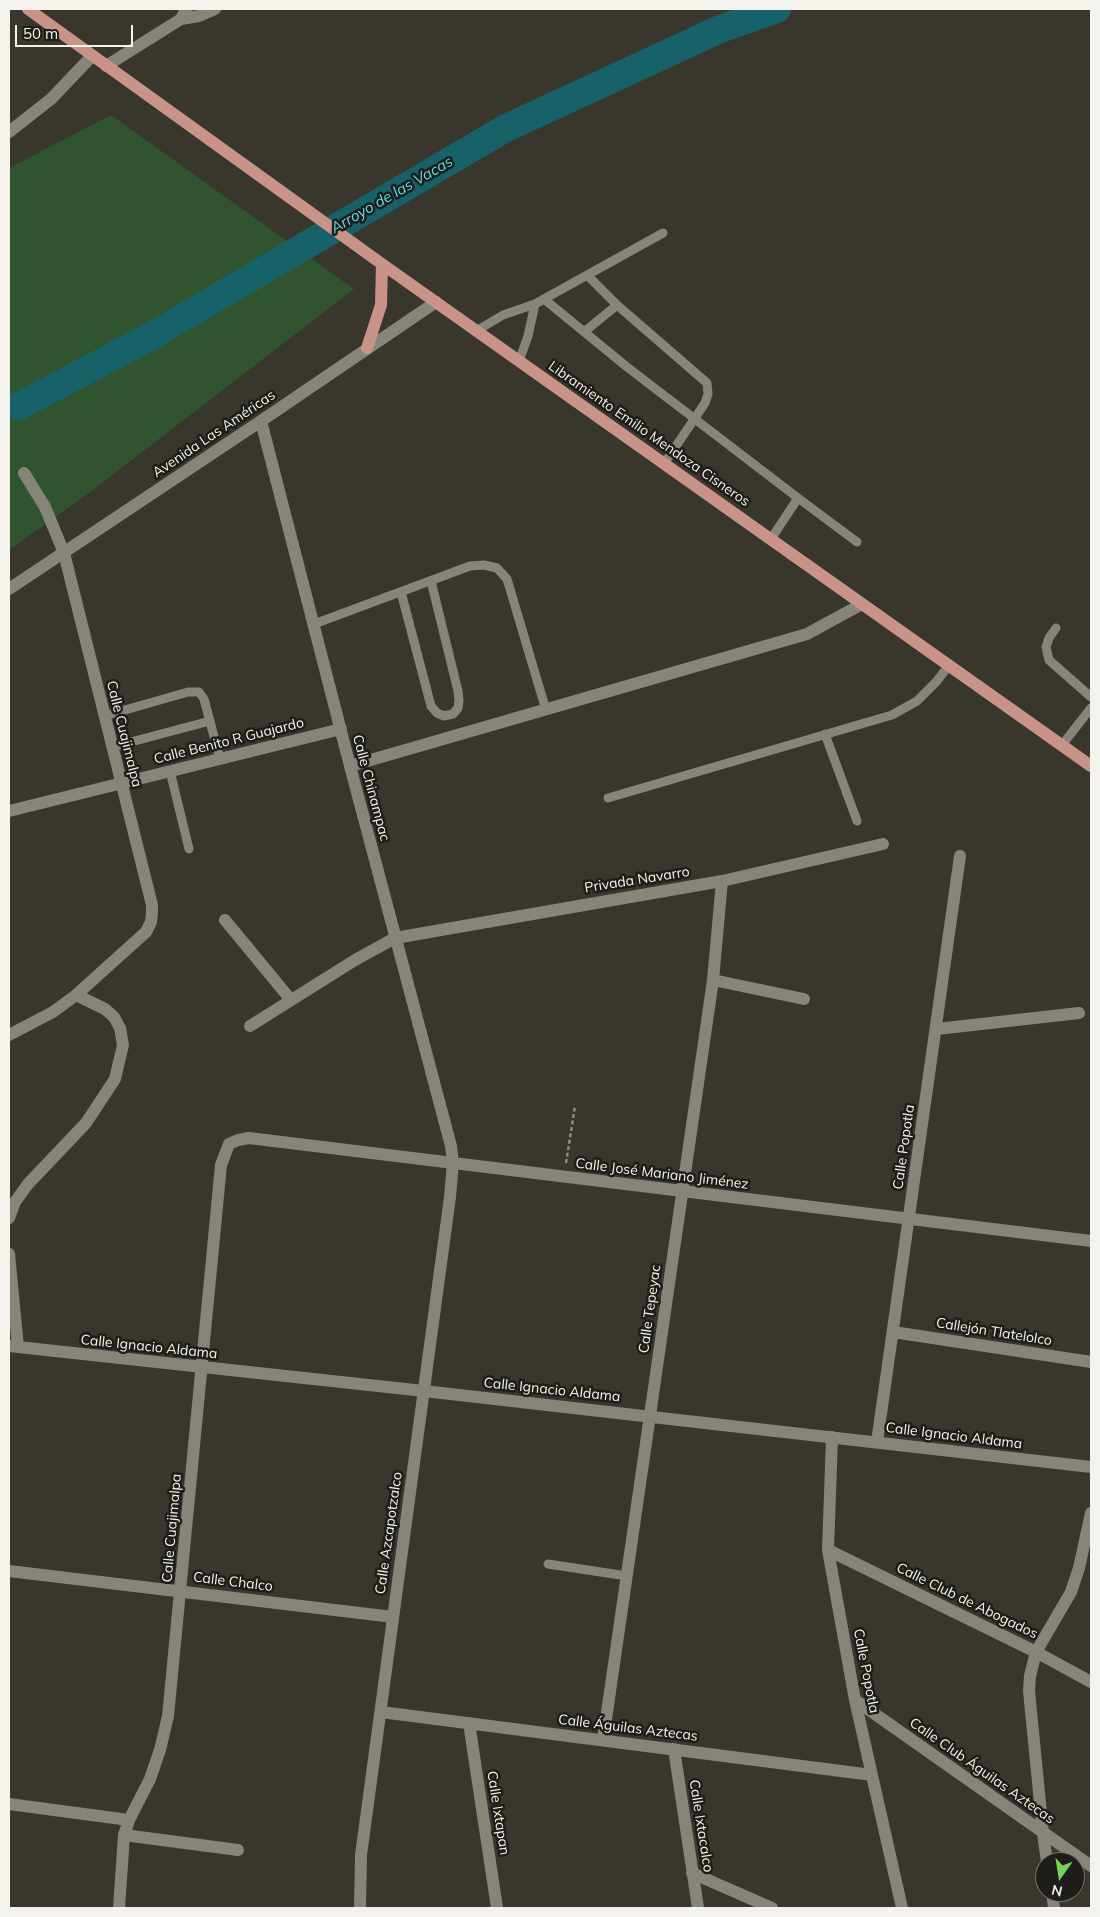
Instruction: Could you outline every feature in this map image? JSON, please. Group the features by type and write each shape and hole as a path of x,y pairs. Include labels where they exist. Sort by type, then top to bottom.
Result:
{"main road":[{"name":"Libramiento Emilio Mendoza Cisneros","path":"28,9 476,331 1091,766"},
{"path":"367,348 381,305 383,288 382,264"}],"street":[{"path":"106,66 184,14 199,16 215,9"},
{"path":"9,132 51,99 92,56"},
{"name":"Avenida Las Américas","path":"9,589 436,302"},
{"name":"Calle Chinampac","path":"261,421 451,1146 453,1163"},
{"name":"Calle Cuajimalpa","path":"24,473 45,508 56,530 64,553 152,905 151,922 146,932 76,995"},
{"path":"350,766 807,634 862,604"},
{"name":"Calle Benito R Guajardo","path":"9,811 340,728"},
{"name":"Privada Navarro","path":"395,938 722,881 883,844"},
{"name":"Calle Popotla","path":"877,1442 960,856"},
{"name":"Calle Tepeyac","path":"603,1740 713,980 722,881"},
{"path":"224,920 290,1000"},
{"path":"250,1026 395,938"},
{"path":"713,980 804,999"},
{"path":"9,1034 53,1012 76,995 104,1009 114,1017 120,1028 123,1045 115,1079 86,1123 28,1184 15,1202 9,1218"},
{"path":"937,1029 1079,1014"},
{"name":"Calle José Mariano Jiménez","path":"229,1144 249,1138 1091,1242"},
{"name":"Calle Cuajimalpa","path":"119,1908 124,1835 129,1820 150,1780 160,1750 168,1716 222,1165 229,1144"},
{"name":"Calle Azcapotzalco","path":"360,1908 361,1855 453,1163"},
{"path":"9,1254 13,1347"},
{"name":"Callejón Tlatelolco","path":"893,1332 1091,1362"},
{"name":"Calle Ignacio Aldama","path":"13,1347 650,1416 1091,1467"},
{"name":"Calle Popotla","path":"832,1437 828,1550 855,1700 902,1908"},
{"path":"1046,1852 1029,1692 1030,1676 1036,1652 1071,1592 1091,1518"},
{"name":"Calle Club de Abogados","path":"828,1550 1036,1652 1091,1682"},
{"name":"Calle Chalco","path":"9,1571 393,1617"},
{"name":"Calle Club Águilas Aztecas","path":"855,1700 1091,1866"},
{"name":"Calle Águilas Aztecas","path":"381,1712 674,1748 872,1775"},
{"name":"Calle Ixtapan","path":"469,1723 497,1908"},
{"name":"Calle Ixtacalco","path":"674,1748 698,1908"},
{"path":"9,1804 129,1820"},
{"path":"124,1835 238,1850"},
{"path":"692,1873 772,1908"}],"lane":[{"path":"476,331 503,314 539,302 663,233"},
{"path":"588,275 617,304 707,383 708,394 706,403 664,464"},
{"path":"539,302 584,332 857,542"},
{"path":"519,361 539,302"},
{"path":"584,332 617,304"},
{"path":"771,539 798,498"},
{"path":"314,624 470,566 484,565 497,568 507,579 546,710"},
{"path":"401,592 431,706 437,713 444,716 453,714 458,708 458,691 431,581"},
{"path":"1056,628 1049,638 1046,647 1049,660 1091,697"},
{"path":"608,798 892,715 906,708 937,681 948,665"},
{"path":"104,716 194,692 202,694 220,759"},
{"path":"1062,745 1091,708"},
{"path":"112,746 210,721"},
{"path":"825,734 857,821"},
{"path":"170,771 189,849"},
{"path":"548,1564 626,1576"}],"path":[{"path":"564,1176 575,1106"}],"green space":[{"path":"111,115 354,289 89,493 9,550 9,168"}],"waterway":[{"name":"Arroyo de las Vacas","path":"19,406 148,338 506,128 720,29 777,9"}]}
